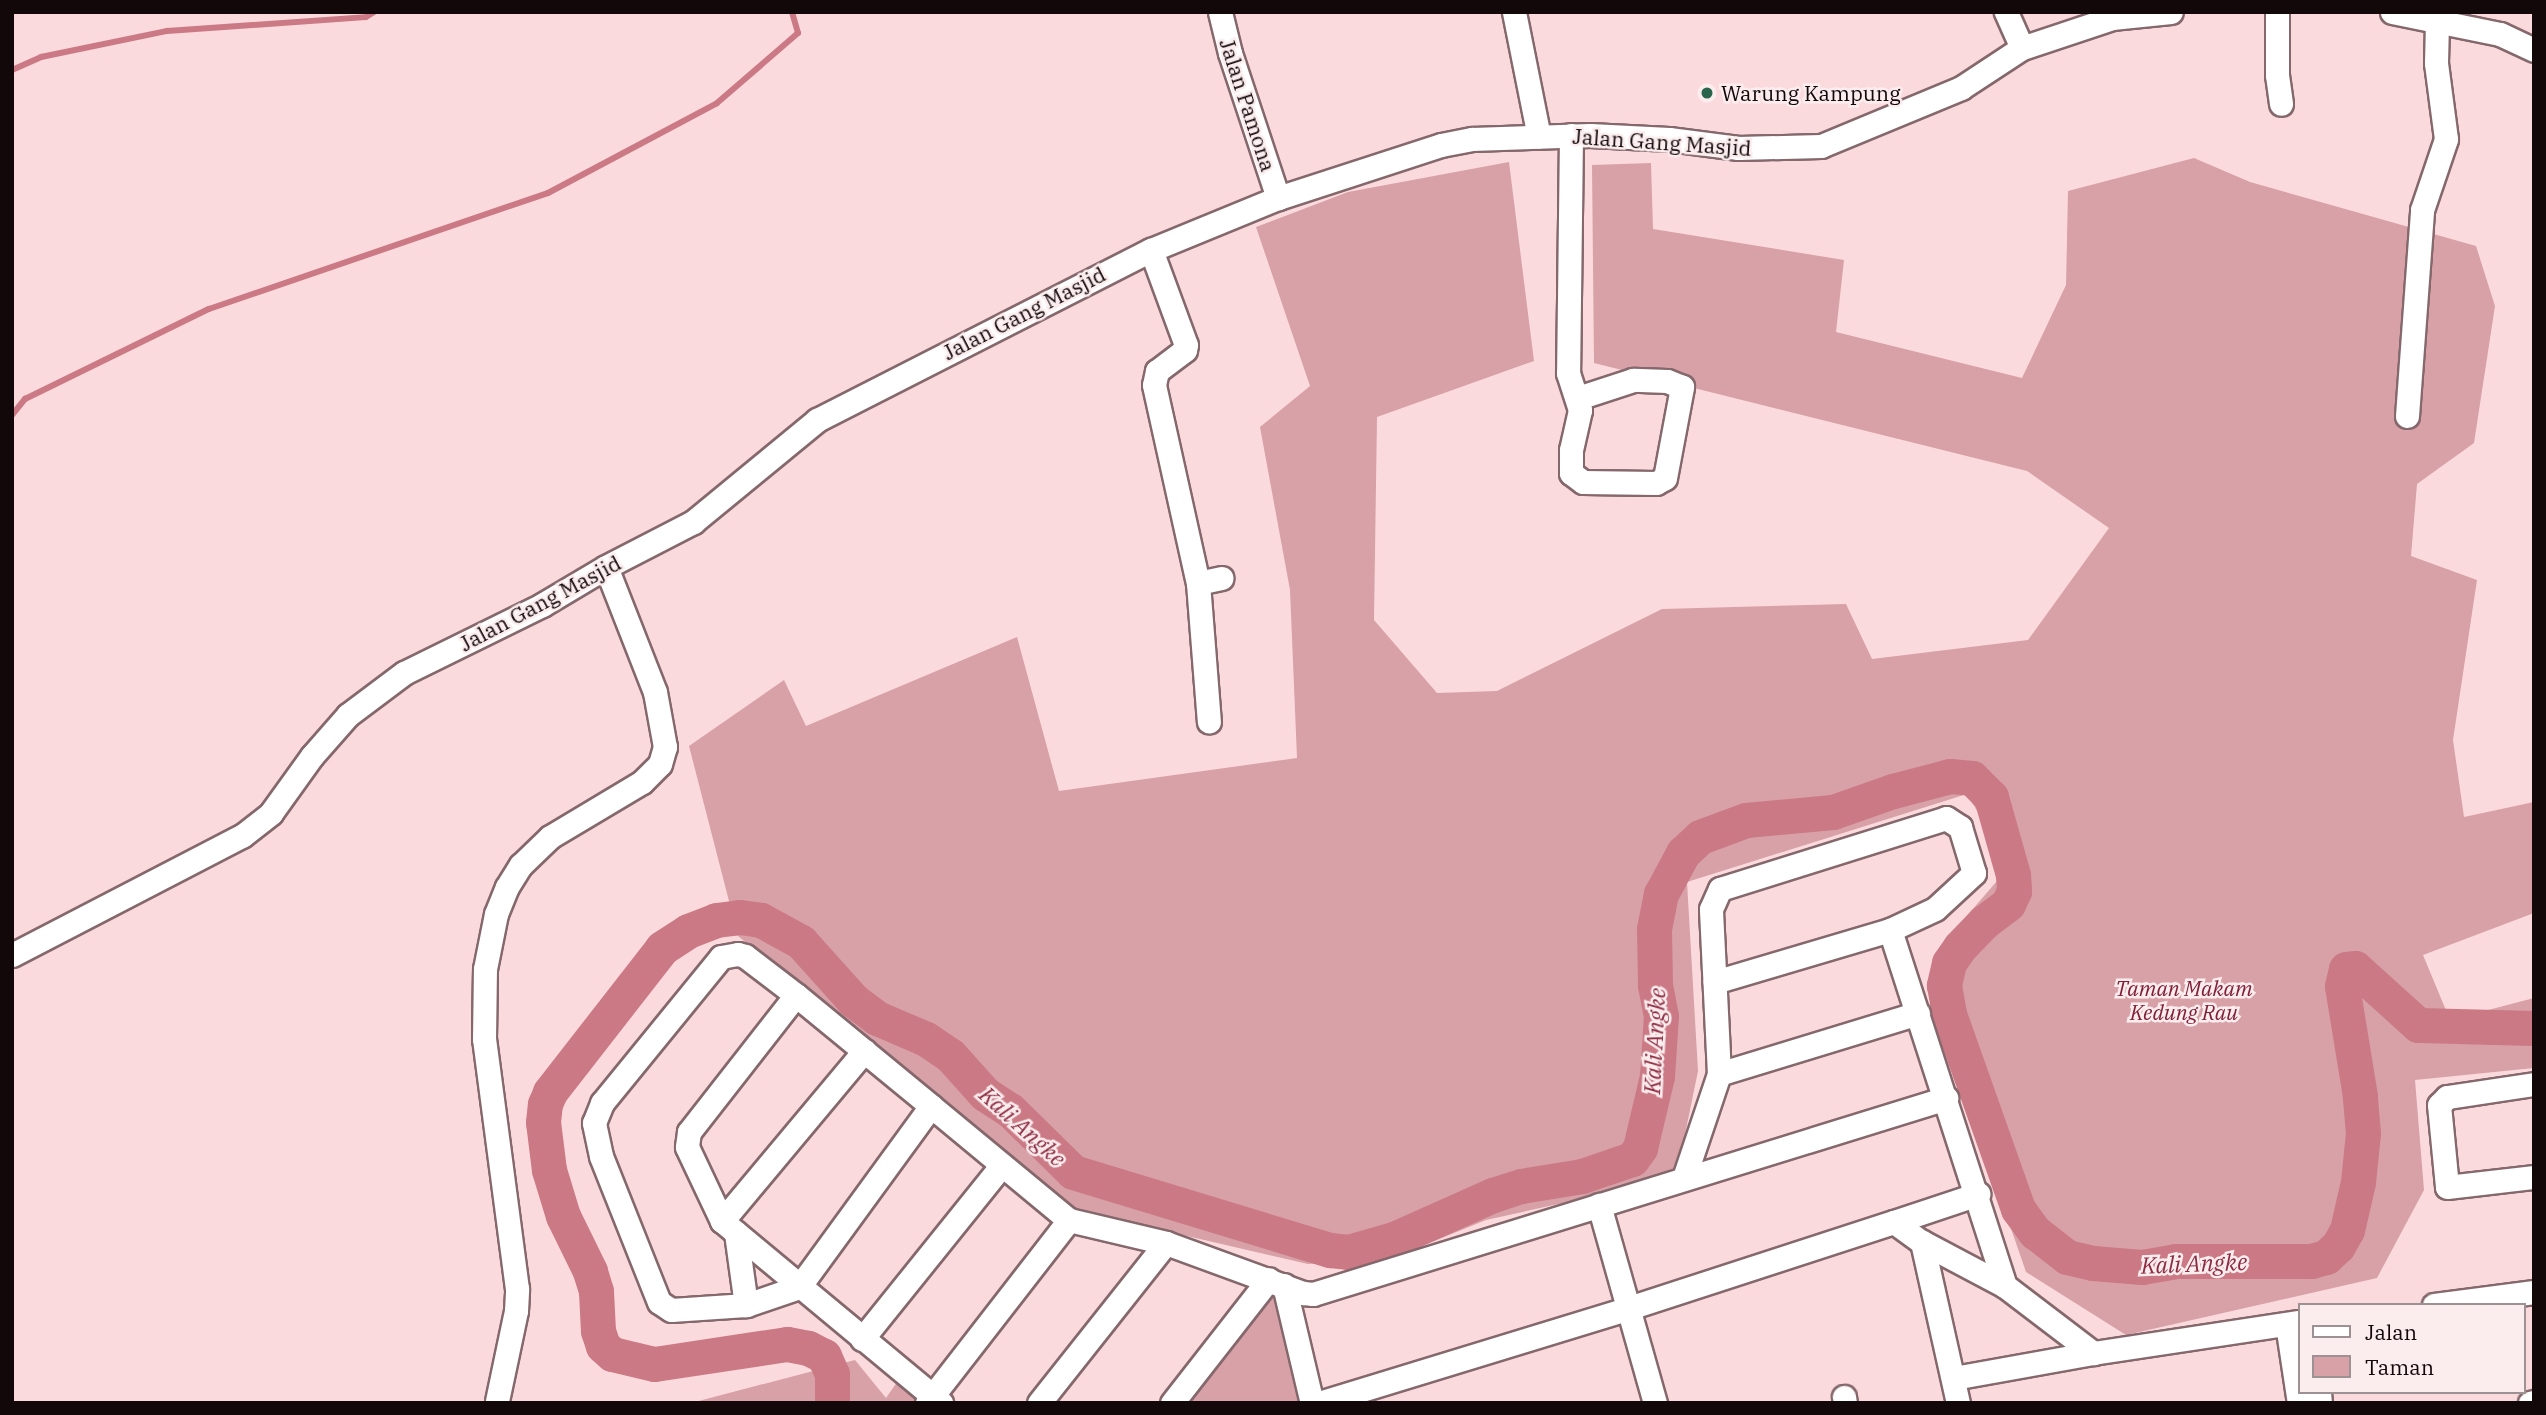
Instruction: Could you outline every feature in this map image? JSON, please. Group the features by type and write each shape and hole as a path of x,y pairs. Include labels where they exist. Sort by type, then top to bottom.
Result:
{"street":[{"name":"Jalan Pamona","path":"1220,12 1230,54 1278,198"},
{"path":"1514,12 1539,137"},
{"path":"2006,12 2022,48"},
{"name":"Jalan Gang Masjid","path":"12,955 242,836 271,813 312,756 365,699 404,673 542,605 710,511 817,420 1152,250 1278,198 1441,145 1472,139 1571,135 1669,139 1738,148 1811,148 1842,140 1961,88 2022,48 2112,18 2171,12"},
{"path":"2277,12 2277,75 2281,103"},
{"path":"2392,12 2500,34 2533,49"},
{"path":"2407,416 2422,210 2446,139 2436,63 2437,22"},
{"path":"1571,135 1569,373 1580,411 1574,425 1570,467 1575,477 1583,482 1656,483 1665,478 1682,387 1667,381 1633,380 1578,398"},
{"path":"1152,250 1186,345 1185,350 1157,371 1154,385 1198,583 1209,722"},
{"path":"496,1401 516,1311 517,1289 484,1039 485,970 496,914 507,887 521,865 550,836 642,782 660,764 665,747 655,692 606,567"},
{"path":"1198,583 1221,578"},
{"path":"1684,1178 1719,1074 1711,909 1720,889 1947,818 1953,819 1960,827 1974,873 1935,909 1891,930 1715,982"},
{"path":"1891,930 1978,1194 2005,1286"},
{"path":"932,1106 799,1287 746,1305 671,1310 659,1302 600,1157 594,1123 602,1103 721,957 745,956 796,995 932,1106 1069,1220 1166,1243 1313,1294 1946,1098"},
{"path":"746,1305 729,1227 687,1147 687,1137 796,995"},
{"path":"1719,1074 1918,1013"},
{"path":"729,1227 864,1051"},
{"path":"2534,1084 2447,1097 2439,1105 2447,1187 2534,1177"},
{"path":"862,1339 1002,1165"},
{"path":"1319,1403 1629,1308 1978,1194"},
{"path":"1600,1205 1655,1403"},
{"path":"729,1227 933,1400 1069,1220"},
{"path":"1894,1222 1922,1241 2005,1286 2093,1353"},
{"path":"1922,1241 1958,1403"},
{"path":"1039,1403 1166,1243"},
{"path":"1172,1403 1277,1282"},
{"path":"1277,1282 1312,1403"},
{"path":"2449,1303 2534,1292"},
{"path":"1954,1378 2093,1353 2293,1323 2298,1403"}],"green space":[{"name":"Taman Makam Kedung Rau","path":"2194,158 2250,182 2476,246 2495,306 2474,443 2417,484 2411,556 2477,580 2453,740 2464,817 2534,802 2534,913 2423,955 2450,1020 2534,998 2534,1068 2415,1080 2424,1190 2377,1278 2126,1335 2026,1272 1939,1020 1939,948 2010,866 1967,794 1687,882 1698,1071 1676,1178 1486,1220 1397,1256 1308,1264 1071,1209 738,936 689,746 784,680 806,726 1017,637 1059,791 1297,758 1290,590 1260,427 1310,386 1256,227 1348,192 1509,162 1534,361 1377,417 1374,620 1437,693 1497,691 1662,609 1846,604 1872,659 2028,640 2109,528 2027,471 1594,363 1592,165 1651,163 1653,229 1844,260 1836,332 2022,378 2066,285 2068,191"},
{"path":"1269,1279 1312,1403 1172,1403"},
{"path":"855,1360 886,1398 904,1372 924,1403 691,1403"}],"waterway":[{"path":"12,70 41,57 167,31 366,17 374,12"},
{"path":"12,415 25,399 209,309 548,193 717,103 798,33 792,12"},
{"name":"Kali Angke","path":"832,1403 832,1374 824,1356 808,1348 787,1344 654,1364 612,1354 603,1346 598,1331 596,1291 590,1271 563,1216 549,1170 543,1122 545,1104 550,1092 662,948 688,931 716,920 740,917 761,920 801,942 853,1000 877,1018 926,1039 950,1055 985,1094 1010,1110 1073,1172 1330,1250 1348,1252 1394,1239 1493,1195 1521,1186 1582,1176 1632,1159 1640,1148 1657,1076 1661,1016 1655,985 1654,929 1661,894 1683,853 1700,837 1746,820 1833,812 1893,791 1950,776 1972,778 1991,797 2013,875 2014,891 2008,904 1984,922 1949,963 1944,985 1949,1014 2018,1209 2035,1232 2067,1257 2093,1263 2142,1267 2176,1261 2311,1261 2326,1257 2338,1246 2347,1230 2358,1182 2363,1133 2360,1096 2342,986 2346,969 2355,968 2418,1025 2534,1028"}],"place":[{"name":"Warung Kampung","path":"1707,93"}]}
